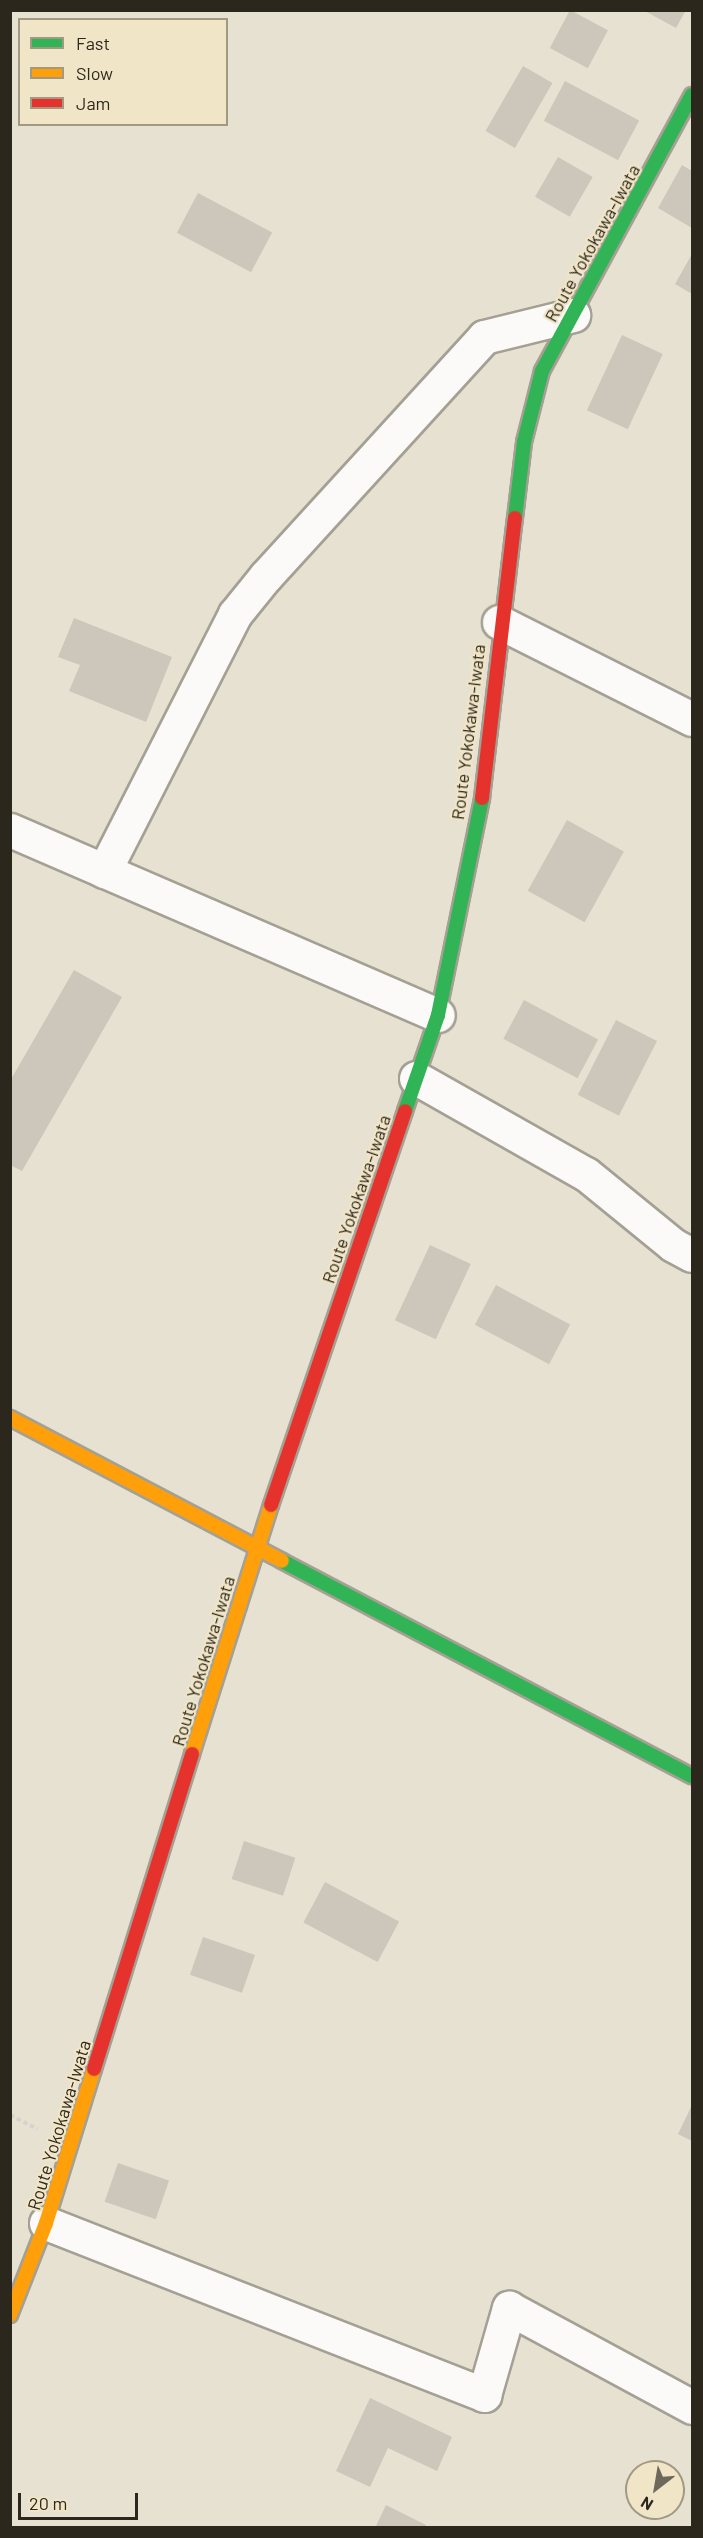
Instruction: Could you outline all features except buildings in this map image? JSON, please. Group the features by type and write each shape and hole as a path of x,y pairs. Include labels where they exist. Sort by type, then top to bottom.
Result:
{"main road":[{"name":"Route Yokokawa-Iwata","path":"10,2315 46,2223 258,1544 438,1015 482,796 500,622 524,442 542,371 693,95"},
{"path":"10,1418 258,1544 693,1776"}],"street":[{"path":"104,871 235,614 265,576 484,338 573,315"},
{"path":"500,622 693,719"},
{"path":"10,830 438,1015"},
{"path":"416,1078 586,1174 673,1245 693,1255"},
{"path":"46,2223 484,2395 509,2308 693,2407"}],"traffic: fast":[{"path":"515,518 524,442 542,371 692,95"},
{"path":"405,1111 438,1015 482,798"},
{"path":"282,1561 692,1776"}],"traffic: slow":[{"path":"10,1418 282,1561"},
{"path":"192,1754 271,1505"},
{"path":"10,2315 46,2223 94,2069"}],"traffic: jam":[{"path":"482,798 515,518"},
{"path":"271,1505 405,1111"},
{"path":"94,2069 192,1754"}]}
